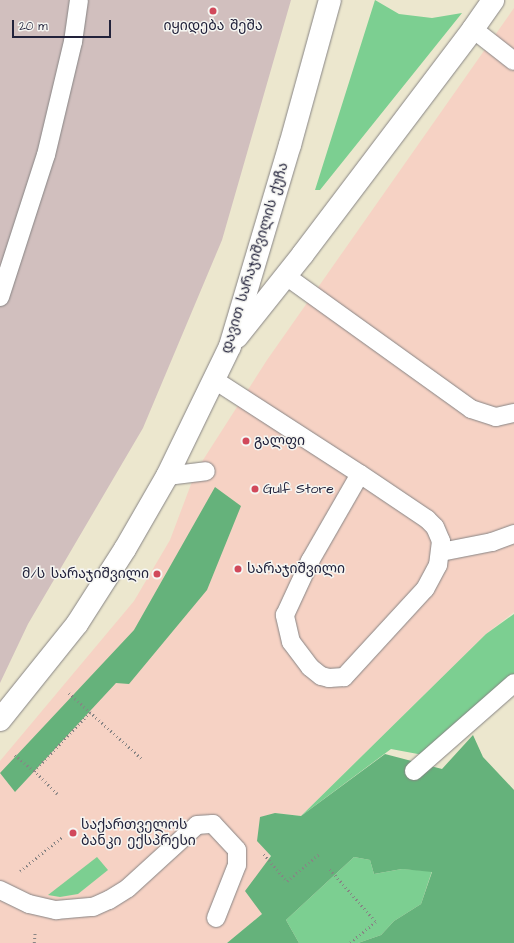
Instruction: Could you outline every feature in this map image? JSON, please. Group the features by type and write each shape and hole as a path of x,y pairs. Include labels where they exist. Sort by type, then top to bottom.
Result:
{"main road":[{"name":"დავით სარაჯიშვილის ქუჩა","path":"0,720 77,624 125,549 167,476 230,346 290,145 330,0"},
{"path":"230,346 286,276 473,29 492,0"}],"lane":[{"path":"0,297 46,155 73,42 79,0"},
{"path":"473,29 514,61"},
{"path":"286,276 471,409 496,417 514,414"},
{"path":"214,379 262,419 360,474 427,519 435,527 441,541 441,552 433,576 425,589 344,677 321,676 310,667 291,642 285,621 286,609 310,561 360,474"},
{"path":"167,476 206,471"},
{"path":"441,552 492,542 514,534"},
{"path":"414,771 514,683"},
{"path":"0,890 29,904 56,910 93,907 109,900 128,888 197,825 214,824 237,850 237,865 216,918"}],"path":[{"path":"69,693 141,758"},
{"path":"34,771 90,712"},
{"path":"15,755 34,771 57,794"},
{"path":"20,871 62,837"},
{"path":"237,850 250,838 287,881 319,854"},
{"path":"330,869 376,922 350,943"}],"shaded area":[{"path":"0,0 291,0 222,240 143,428 28,624 0,683"},
{"path":"514,8 514,612 486,634 301,816 275,813 262,914 227,943 0,943 0,761 134,601 170,540 196,471 267,360"}],"green space":[{"path":"375,0 399,14 432,18 462,13 320,190 315,190"},
{"path":"215,487 241,506 207,590 129,684 116,683 15,792 0,773 134,630"},
{"path":"514,614 514,687 434,757 391,749 301,816 486,634"},
{"path":"473,735 483,757 514,790 514,943 358,943 381,935 394,921 421,904 432,872 402,869 374,874 370,860 354,857 286,920 299,943 227,943 262,914 245,891 271,856 257,841 260,817 275,813 301,816 385,754 442,769"},
{"path":"97,857 108,870 78,894 60,897 48,895"},
{"path":"354,857 370,860 374,874 402,869 432,871 421,904 394,921 381,935 358,943 299,943 286,920"}],"place":[{"name":"იყიდება შეშა","path":"213,11"},
{"name":"გალფი","path":"246,441"},
{"name":"Gulf Store","path":"255,489"},
{"name":"სარაჯიშვილი","path":"238,569"},
{"name":"მ/ს სარაჯიშვილი","path":"157,574"},
{"name":"საქართველოს ბანკი ექსპრესი","path":"73,833"}]}
